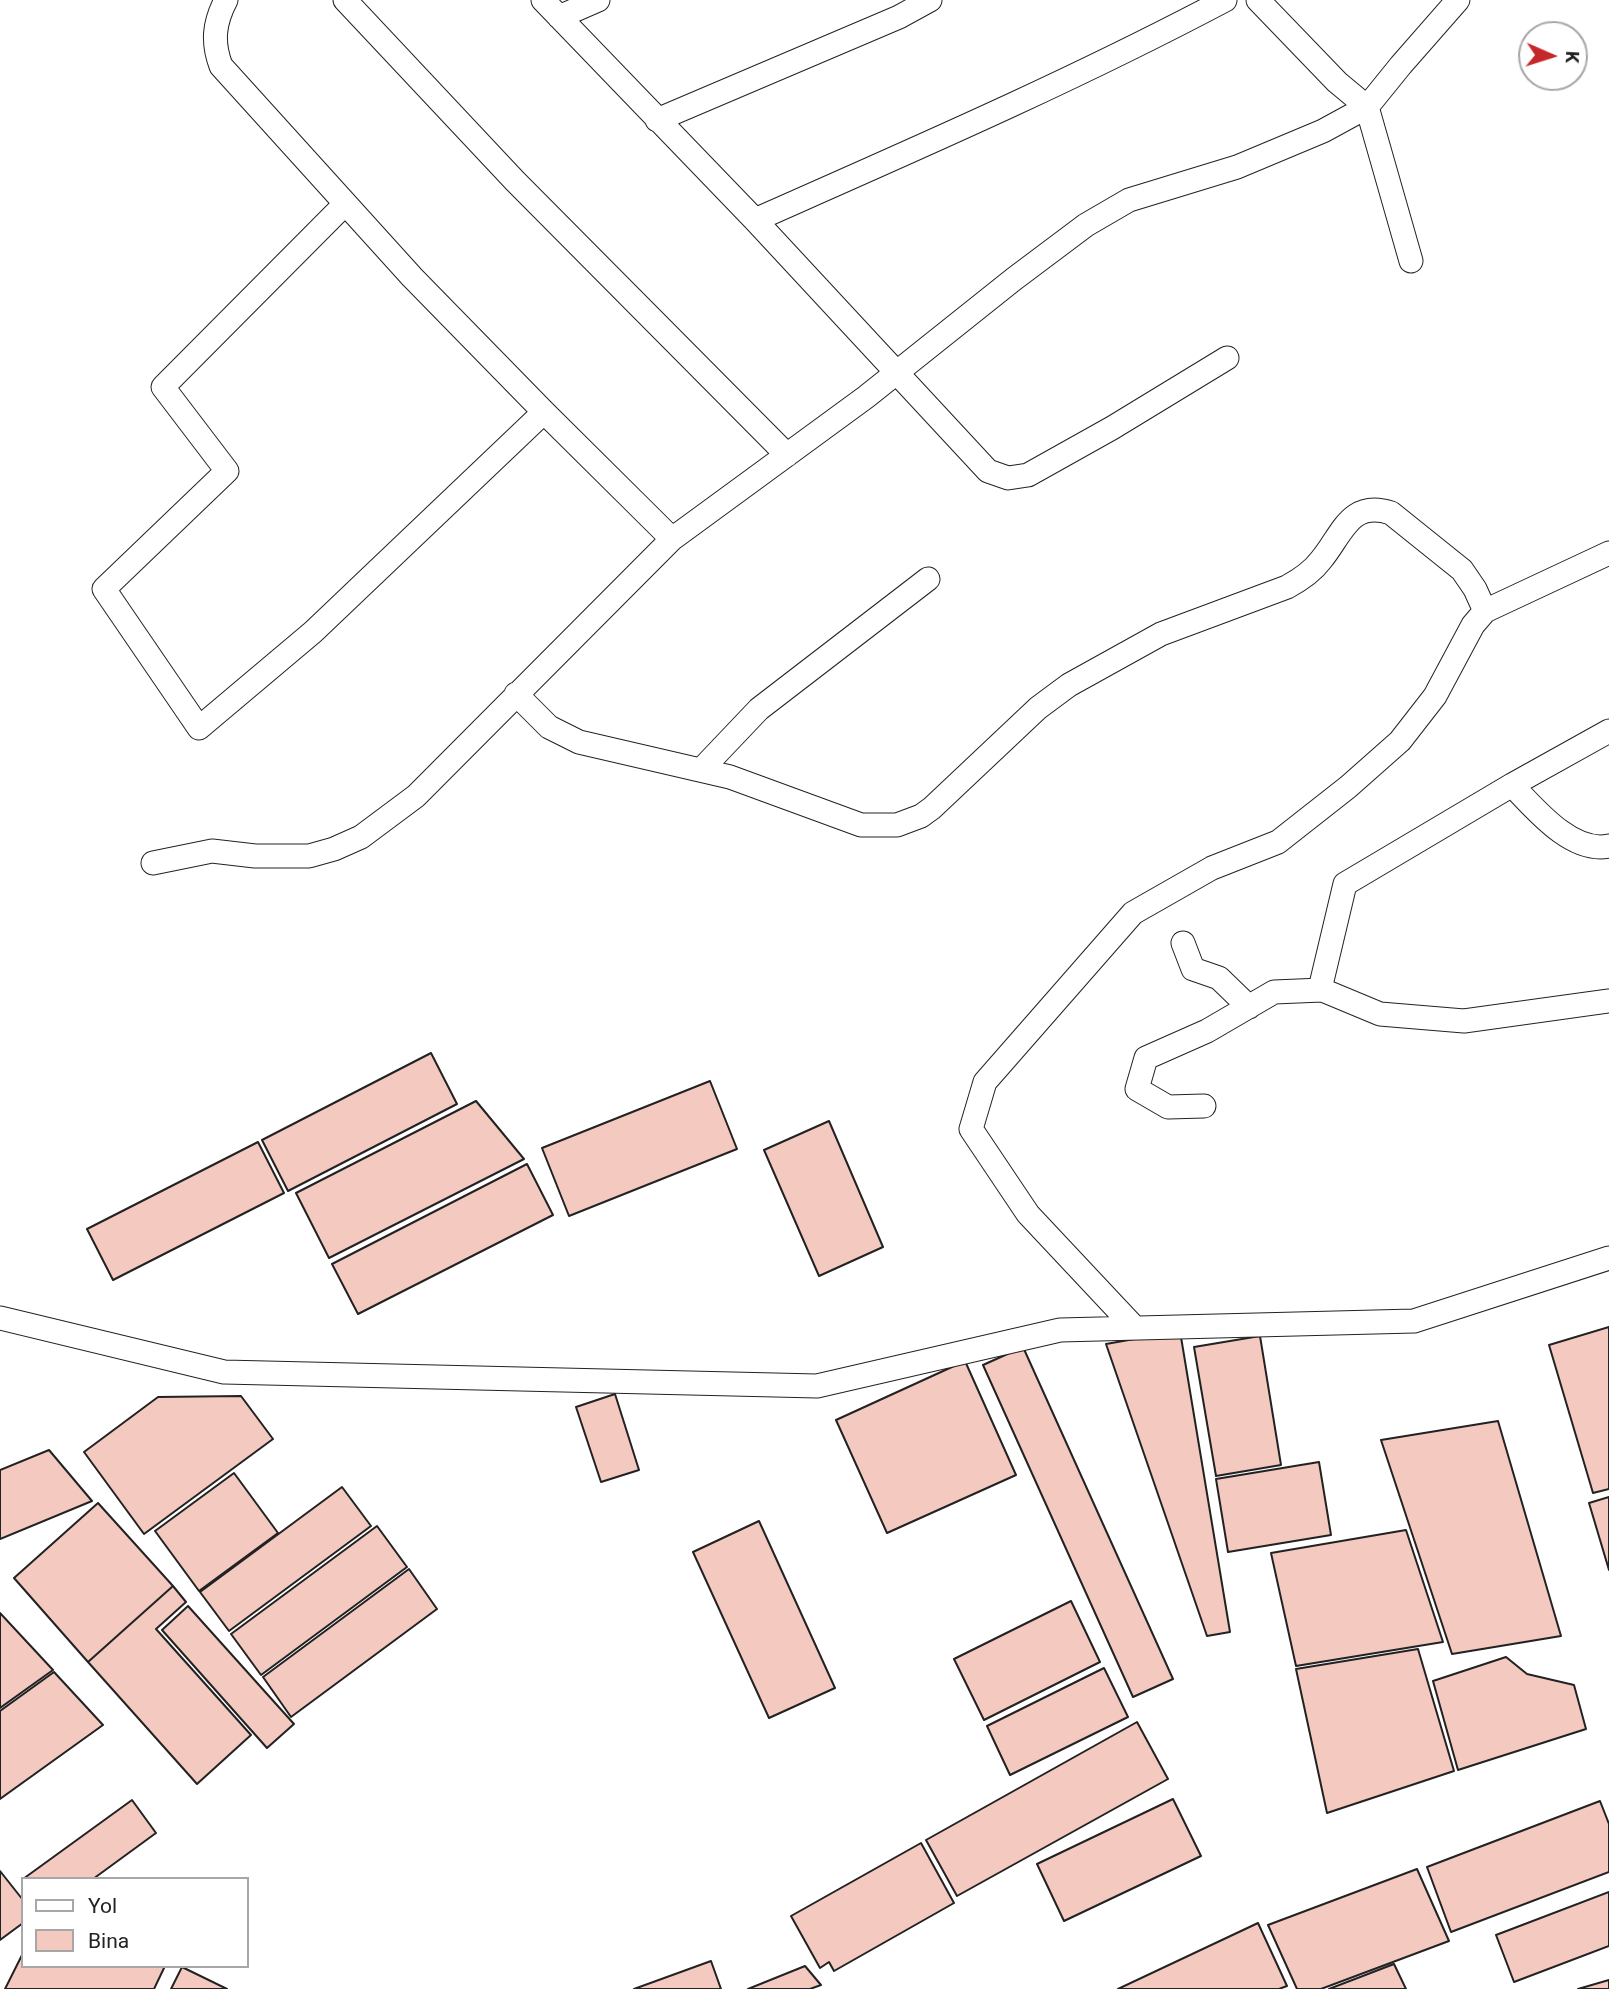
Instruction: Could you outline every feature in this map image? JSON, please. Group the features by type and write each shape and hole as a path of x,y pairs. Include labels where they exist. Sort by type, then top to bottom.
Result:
{"street":[{"path":"226,0 216,25 215,38 221,66 412,277 672,539"},
{"path":"345,0 515,181 787,455"},
{"path":"543,0 755,220 988,471 1008,478 1028,475 1227,358"},
{"path":"559,17 598,0"},
{"path":"657,120 899,17 930,0"},
{"path":"755,220 979,120 1225,0"},
{"path":"1258,0 1337,82 1367,107 1410,261"},
{"path":"153,863 212,851 255,856 309,856 361,837 416,796 672,539 898,373 1014,279 1086,225 1129,200 1237,167 1323,131 1367,107 1458,0"},
{"path":"345,204 163,387 226,471 104,589 199,728 313,632 544,412"},
{"path":"516,694 549,727 579,742 730,777 862,825 885,827 909,822 932,808 1038,708 1069,685 1161,634 1301,580 1324,558 1349,521 1364,512 1382,510 1391,513 1462,570 1485,611"},
{"path":"1135,1328 1028,1214 971,1129 985,1082 1133,913 1212,869 1279,842 1348,788 1400,741 1435,696 1473,625 1485,611 1609,554"},
{"path":"701,771 759,709 928,579"},
{"path":"1322,990 1320,989 1345,884 1609,731"},
{"path":"1512,785 1553,828 1596,849 1609,846"},
{"path":"1183,943 1193,969 1219,978 1249,1007"},
{"path":"1204,1106 1168,1107 1137,1089 1146,1058 1207,1031 1274,992 1322,990 1380,1014 1464,1021 1609,1001"},
{"path":"0,1318 224,1372 817,1386 1060,1330 1414,1321 1609,1258"}],"building":[{"path":"431,1053 457,1104 288,1191 262,1140"},
{"path":"710,1081 737,1149 569,1216 542,1148"},
{"path":"476,1101 524,1159 329,1258 296,1193"},
{"path":"829,1121 883,1247 819,1276 764,1150"},
{"path":"258,1142 284,1193 113,1280 87,1229"},
{"path":"527,1164 553,1215 358,1314 332,1264"},
{"path":"1609,1327 1609,1489 1593,1493 1549,1345"},
{"path":"1180,1331 1230,1632 1207,1636 1106,1344"},
{"path":"1260,1336 1281,1465 1216,1476 1194,1347"},
{"path":"1023,1347 1173,1679 1133,1697 983,1365"},
{"path":"965,1361 1016,1475 887,1533 836,1420"},
{"path":"615,1394 639,1470 601,1482 576,1407"},
{"path":"241,1396 273,1439 144,1534 84,1452 158,1397"},
{"path":"1498,1421 1561,1636 1452,1654 1381,1440"},
{"path":"49,1450 92,1501 0,1539 0,1470"},
{"path":"1319,1462 1331,1535 1228,1552 1216,1479"},
{"path":"234,1473 278,1533 199,1591 155,1531"},
{"path":"342,1487 371,1526 229,1631 200,1592"},
{"path":"1609,1497 1609,1570 1589,1503"},
{"path":"98,1503 173,1586 88,1662 14,1578"},
{"path":"759,1521 835,1688 769,1718 693,1552"},
{"path":"377,1526 407,1567 261,1675 231,1634"},
{"path":"1406,1530 1443,1642 1296,1666 1271,1553"},
{"path":"409,1569 437,1609 291,1717 263,1677"},
{"path":"173,1586 186,1602 156,1629 251,1735 197,1784 88,1662"},
{"path":"1071,1601 1100,1662 984,1720 954,1659"},
{"path":"188,1606 294,1724 267,1748 162,1630"},
{"path":"0,1613 53,1670 0,1708"},
{"path":"1418,1649 1454,1771 1327,1813 1296,1669"},
{"path":"1506,1657 1527,1674 1574,1685 1586,1729 1458,1770 1433,1681"},
{"path":"1104,1668 1128,1717 1010,1775 987,1726"},
{"path":"54,1672 103,1725 0,1799 0,1711"},
{"path":"1137,1722 1168,1779 957,1896 926,1840"},
{"path":"1173,1799 1201,1856 1064,1921 1037,1864"},
{"path":"132,1800 156,1833 96,1877 26,1877"},
{"path":"1600,1801 1609,1824 1609,1872 1451,1932 1427,1867"},
{"path":"921,1843 954,1903 834,1971 829,1962 820,1968 791,1916"},
{"path":"1417,1869 1449,1941 1321,1989 1297,1989 1268,1925"},
{"path":"0,1871 21,1897 21,1924 0,1940"},
{"path":"1609,1892 1609,1946 1514,1982 1496,1935"},
{"path":"1258,1923 1287,1986 1279,1989 1118,1989"},
{"path":"21,1957 21,1968 164,1968 154,1989 5,1989"},
{"path":"711,1961 721,1989 634,1989"},
{"path":"1394,1964 1406,1989 1329,1989"},
{"path":"805,1966 821,1985 810,1989 748,1989"},
{"path":"182,1968 184,1968 227,1989 171,1989"},
{"path":"1609,1980 1609,1989 1578,1989"}]}
